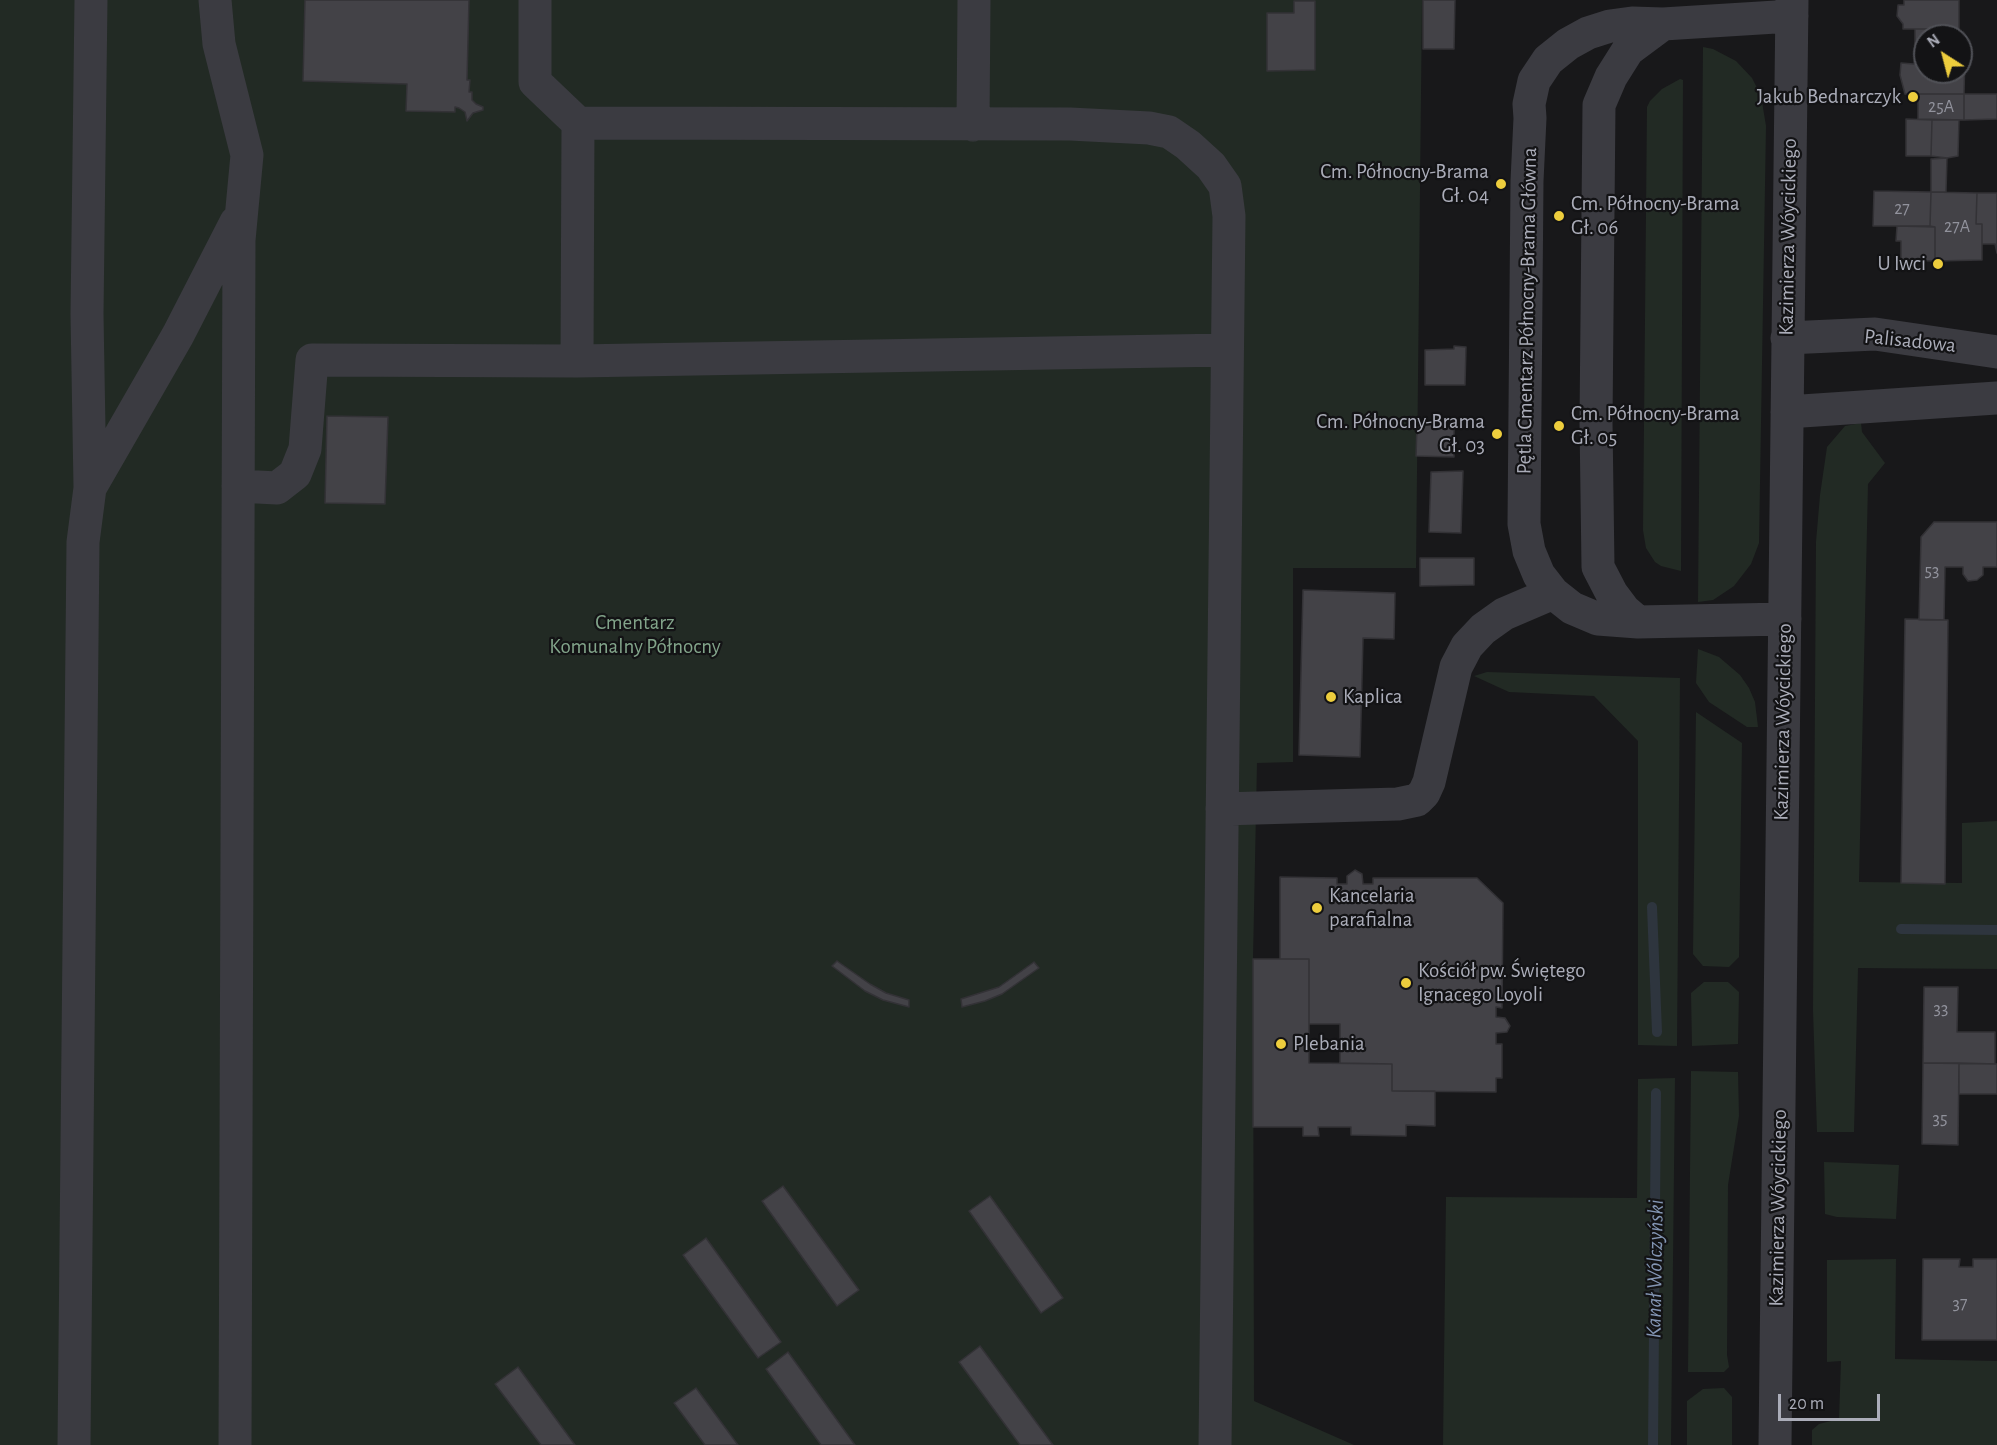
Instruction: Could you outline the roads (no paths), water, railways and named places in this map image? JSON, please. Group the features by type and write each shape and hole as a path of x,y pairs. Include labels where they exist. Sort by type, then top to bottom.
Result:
{"street":[{"path":"74,1445 83,542 90,488 87,314 91,0"},
{"path":"214,0 219,44 248,155 239,240 235,1445"},
{"path":"535,0 535,82 578,123 1070,124 1149,128 1169,132 1188,145 1211,166 1225,186 1229,216 1215,1445"},
{"path":"973,125 974,0"},
{"name":"Pętla Cmentarz Północny-Brama Główna","path":"1785,619 1638,622 1598,619 1572,608 1552,593 1539,575 1529,551 1524,524 1527,181 1529,104 1534,81 1548,60 1568,44 1588,33 1610,26 1632,23 1663,24 1792,8"},
{"name":"Kazimierza Wóycickiego","path":"1775,1445 1792,8"},
{"path":"1638,622 1618,602 1598,567 1596,410 1599,105 1611,77 1628,50 1663,24"},
{"path":"577,361 578,123"},
{"path":"90,488 178,335 242,210"},
{"name":"Palisadowa","path":"1787,338 1875,334 1997,352"},
{"path":"238,486 277,488 295,474 305,449 312,360 577,361 1227,350"},
{"path":"1787,412 1997,398"},
{"path":"1222,809 1398,804 1417,800 1424,793 1429,782 1456,667 1467,646 1483,629 1504,614 1552,593"}],"waterway":[{"name":"Kanał Wólczyński","path":"1652,907 1657,1032"},
{"path":"1901,929 1997,930"},
{"name":"Kanał Wólczyński","path":"1653,1445 1656,1093"}],"place":[{"name":"Jakub Bednarczyk","path":"1913,97"},
{"name":"Cm. Północny-Brama Gł. 04","path":"1501,184"},
{"name":"Cm. Północny-Brama Gł. 06","path":"1559,216"},
{"name":"U Iwci","path":"1938,264"},
{"name":"Cm. Północny-Brama Gł. 05","path":"1559,426"},
{"name":"Cm. Północny-Brama Gł. 03","path":"1497,434"},
{"name":"Kaplica","path":"1331,697"},
{"name":"Kancelaria parafialna","path":"1317,908"},
{"name":"Kościół pw. Świętego Ignacego Loyoli","path":"1406,983"},
{"name":"Plebania","path":"1281,1044"}],"park label":[{"name":"Cmentarz Komunalny Północny","path":"635,635"}]}
